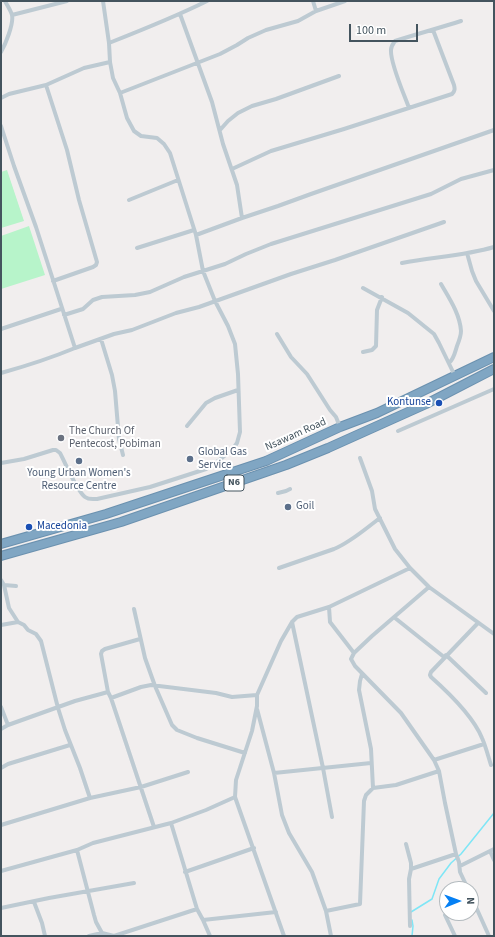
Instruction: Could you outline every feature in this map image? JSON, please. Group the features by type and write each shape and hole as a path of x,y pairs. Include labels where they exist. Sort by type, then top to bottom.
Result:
{"highway":[{"name":"Nsawam Road","path":"1,544 106,514 266,460 340,427 376,413 494,357"},
{"name":"Nsawam Road","path":"1,556 128,520 286,465 426,404 494,369"},
{"name":"Nsawam Road","path":"1,539 30,536"},
{"name":"Nsawam Road","path":"1,561 47,543"}],"street":[{"path":"1,52 11,25 12,15 5,1"},
{"path":"12,15 67,1"},
{"path":"1,463 24,459 56,450 60,453 84,496 90,500 107,498 150,487 206,469 232,450 237,443 240,432 238,374 235,344 203,272 195,233 170,153 164,144 157,138 141,136 134,131 127,118 120,93 113,78 104,1"},
{"path":"109,43 139,32 207,1"},
{"path":"314,1 316,11"},
{"path":"120,93 220,54 248,38 266,30 298,21 316,11 345,1"},
{"path":"180,14 212,102 223,144 237,185 242,218"},
{"path":"409,108 393,63 391,51 394,41 461,22"},
{"path":"232,169 271,151 452,94 455,89 454,85 433,30"},
{"path":"1,98 9,94 46,85 84,68 110,62"},
{"path":"220,130 238,113 252,106 276,99 339,76"},
{"path":"46,85 67,150 73,178 97,262 93,267 52,281"},
{"path":"1,126 36,227 74,348"},
{"path":"137,248 195,233 242,218 494,130"},
{"path":"64,315 83,309 93,300 102,297 135,295 150,292 184,276 203,272 226,264 271,244 431,194 461,179 494,170"},
{"path":"129,200 178,180"},
{"path":"1,373 114,334 132,330 444,222"},
{"path":"402,263 467,253 494,247"},
{"path":"467,253 476,281 494,311"},
{"path":"441,284 453,305 461,330 456,349 449,363"},
{"path":"363,288 408,313 434,334 440,343 455,376"},
{"path":"363,352 372,350 376,346 377,310 382,298"},
{"path":"1,329 61,309"},
{"path":"277,334 291,357 307,374 336,417 340,427"},
{"path":"101,339 112,375 115,391 119,439 123,455"},
{"path":"398,431 494,389"},
{"path":"187,426 206,403 215,398 238,390"},
{"path":"360,458 372,491 375,509 395,549 410,568 430,588 494,634"},
{"path":"206,469 210,480"},
{"path":"278,492 282,493 290,489"},
{"path":"278,568 342,546 359,535 380,518"},
{"path":"284,936 235,797 236,780 252,731 257,706 257,695 281,640 292,622 297,617 328,606 410,568"},
{"path":"1,580 4,585 9,608 18,622"},
{"path":"4,585 16,586"},
{"path":"430,588 372,636 354,653 351,659 362,674 402,713 434,760 439,771 456,855 460,864 460,872 464,881"},
{"path":"328,606 330,622 354,653"},
{"path":"134,609 140,638 155,686 172,725 177,730 245,753"},
{"path":"395,618 445,656 486,693"},
{"path":"1,625 18,622 24,624 28,630 36,634 41,641 58,708 90,798"},
{"path":"292,622 332,817"},
{"path":"478,623 445,656 430,675 448,692 471,720 482,738 491,765"},
{"path":"140,638 105,649 101,654 108,692 112,698 154,827"},
{"path":"362,674 359,690 371,749 373,788"},
{"path":"112,698 146,686 216,693 232,697 257,695"},
{"path":"1,729 8,725 75,701 108,692"},
{"path":"257,706 274,773 282,815 290,836 312,872 326,911 331,936"},
{"path":"1,707 2,714 8,725"},
{"path":"434,760 484,744"},
{"path":"1,768 8,764 70,745"},
{"path":"274,773 371,763"},
{"path":"326,911 360,904 364,801 366,795 373,788 396,785 439,771"},
{"path":"1,825 90,798 141,787 188,772"},
{"path":"1,870 77,850 93,843 171,823 235,797"},
{"path":"171,823 197,909 210,936"},
{"path":"406,844 411,863 409,879 410,926"},
{"path":"185,872 254,848"},
{"path":"77,850 96,922 102,933"},
{"path":"460,864 492,850 494,860"},
{"path":"411,869 456,855"},
{"path":"1,908 134,883"},
{"path":"34,902 45,936"},
{"path":"89,936 102,933 114,936 197,909"},
{"path":"203,920 276,912"},
{"path":"479,914 489,936"},
{"path":"448,921 455,936"}],"green space":[{"path":"7,170 24,221 1,228 1,172"},
{"path":"29,226 45,275 1,289 1,236"}],"waterway":[{"path":"411,912 432,899 439,879 494,813"},
{"path":"412,920 412,936"}],"place":[{"name":"Kontunse","path":"439,403"},
{"name":"The Church Of Pentecost, Pobiman","path":"61,438"},
{"name":"Global Gas Service","path":"190,459"},
{"name":"Young Urban Women's Resource Centre","path":"79,461"},
{"name":"Goil","path":"288,507"},
{"name":"Macedonia","path":"29,527"}]}
